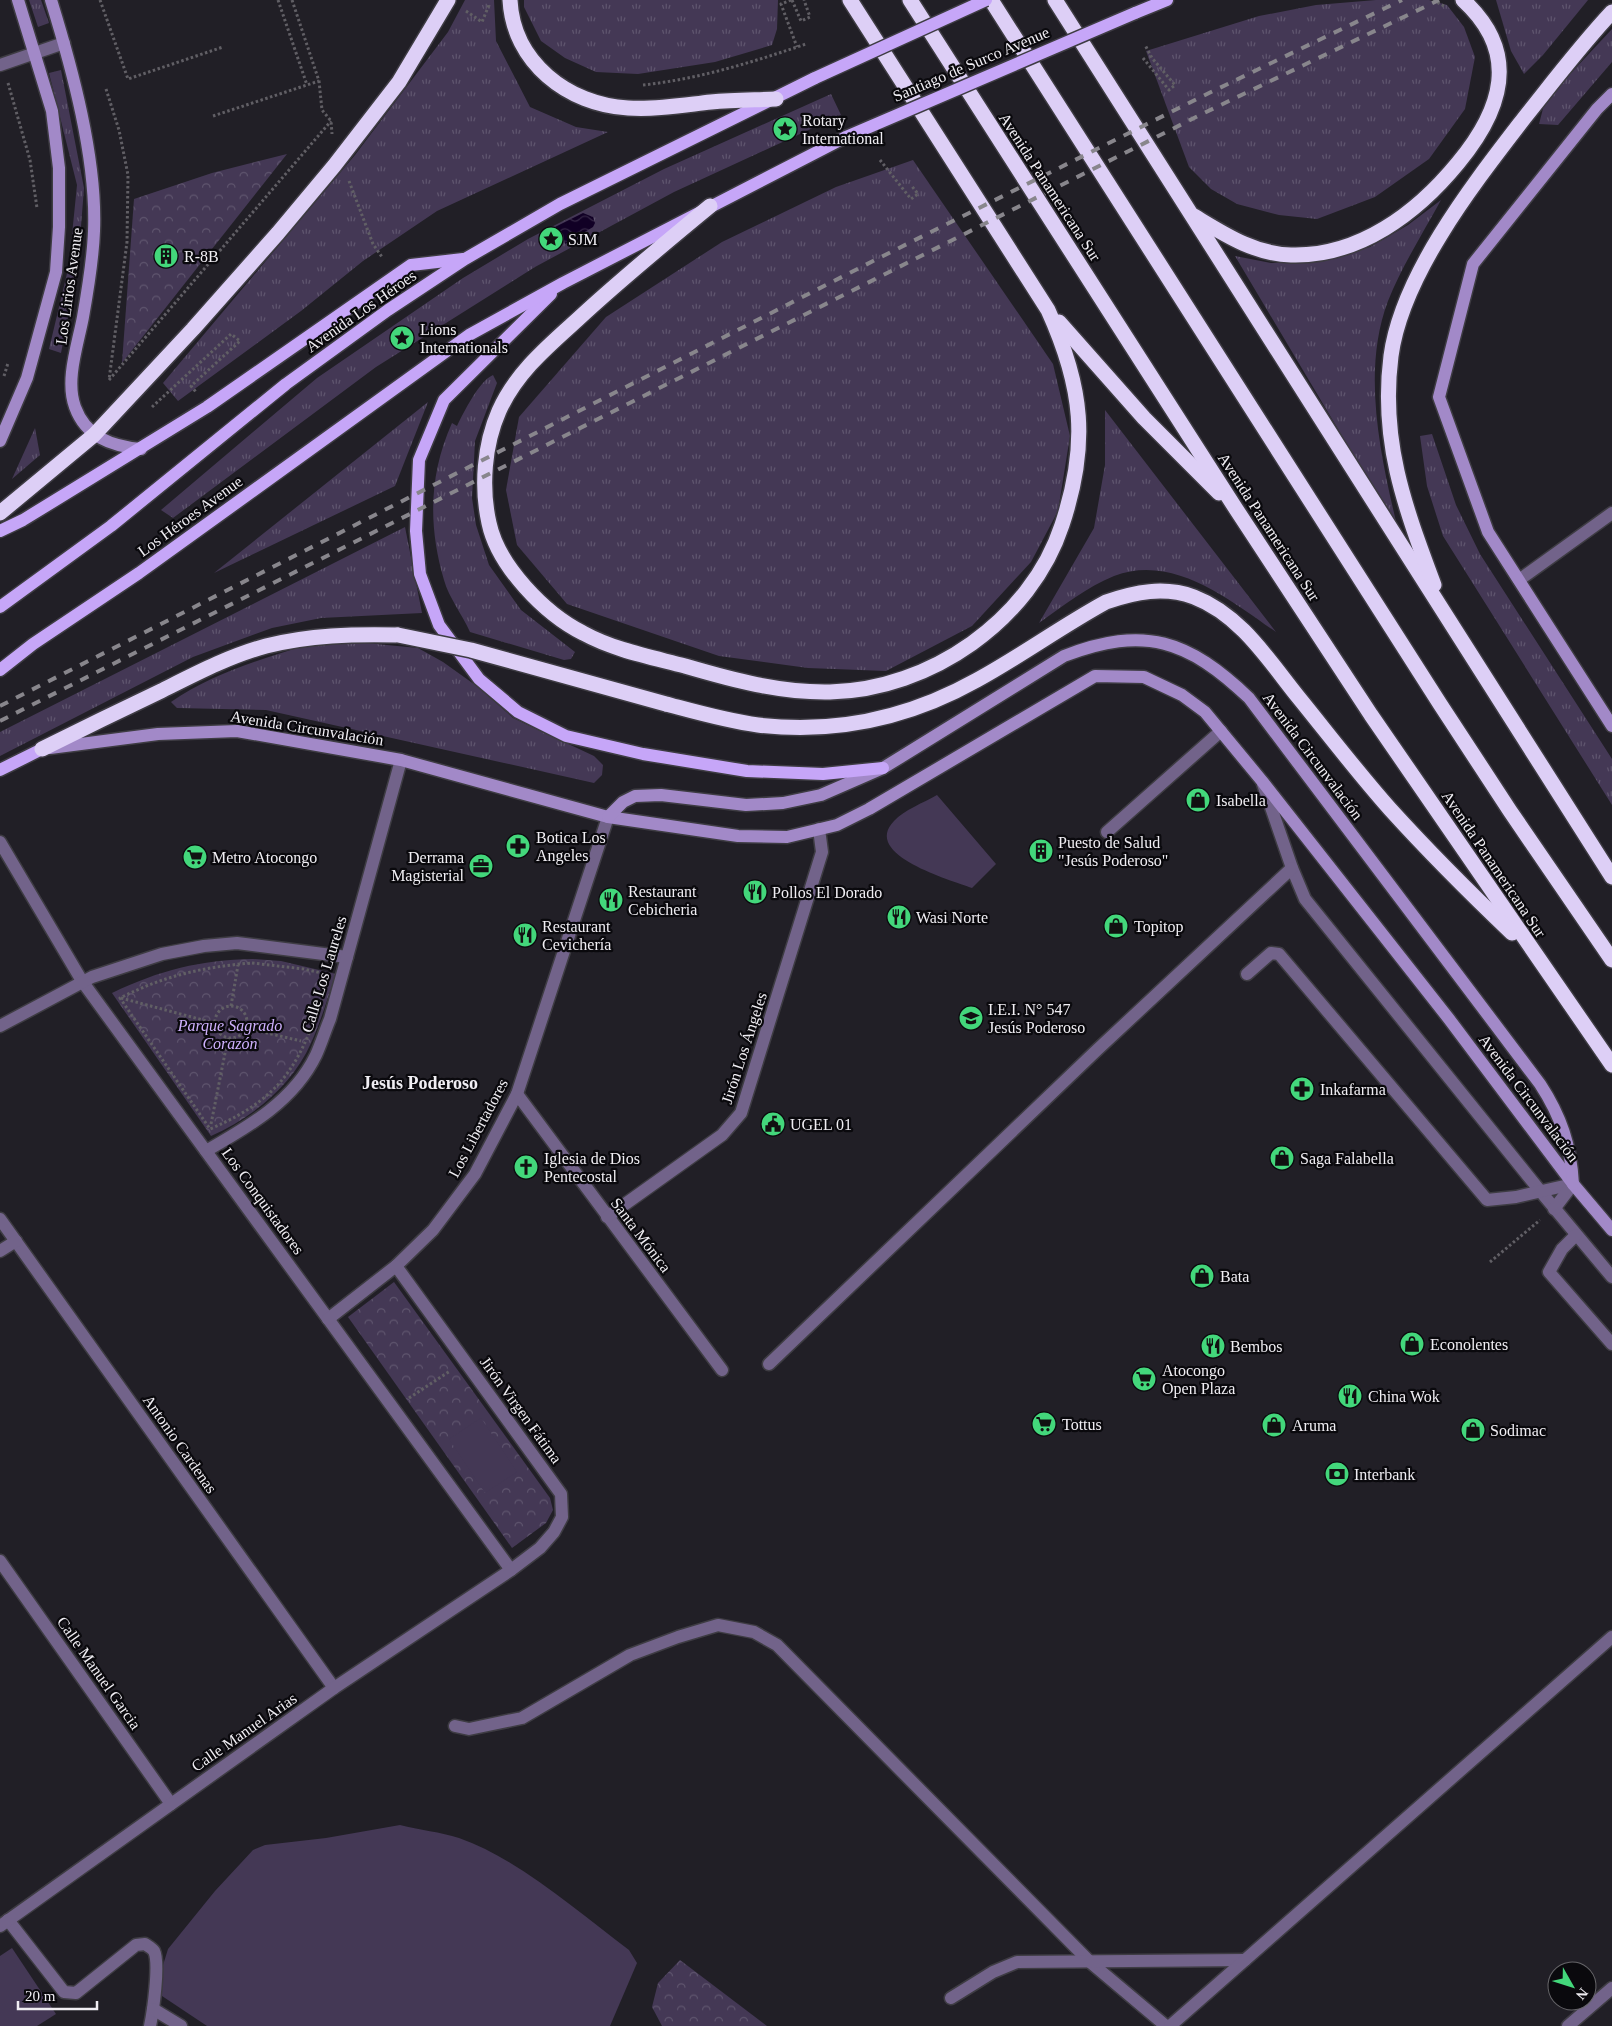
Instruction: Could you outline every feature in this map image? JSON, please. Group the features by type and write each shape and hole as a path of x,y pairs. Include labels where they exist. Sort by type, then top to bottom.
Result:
{"highway":[{"path":"510,0 511,16 521,43 536,65 549,78 580,97 627,108 776,99"},
{"path":"850,0 1048,310 1144,418 1236,509"},
{"name":"Avenida Panamericana Sur","path":"910,0 1236,509 1371,715 1611,1065"},
{"path":"991,0 1440,704 1510,811 1612,960"},
{"path":"1055,0 1612,877"},
{"path":"1191,214 1234,240 1262,250 1291,255 1329,250 1361,241 1392,224 1423,202 1450,174 1482,133 1496,99 1499,70 1495,46 1482,21 1463,0"},
{"path":"0,513 94,435 193,329 334,166 399,82 454,3"},
{"path":"1444,612 1402,499 1394,466 1390,410 1391,356 1403,312 1421,270 1449,219 1534,106 1612,12"},
{"path":"710,206 608,291 535,359 518,379 499,412 486,451 485,492 489,526 513,570 553,614 581,633 618,648 751,685 798,691 833,692 873,686 910,675 946,659 981,637 1012,607 1038,573 1060,532 1073,489 1077,467 1080,418 1068,359 1048,310"},
{"path":"42,749 228,659 264,647 320,636 359,634 398,635 471,650 724,719 789,728 833,727 868,722 902,714 942,698 977,680 1106,602 1154,590 1182,593 1208,604 1246,633 1390,808 1461,884 1536,957"}],"main road":[{"path":"776,99 815,78 986,0"},
{"name":"Santiago de Surco Avenue","path":"710,206 846,137 1167,0"},
{"name":"Avenida Los Héroes","path":"0,607 111,526 286,384 388,310 465,259 560,204 684,141 776,99"},
{"path":"0,670 33,644 139,573 469,335 710,206"},
{"path":"0,531 23,520 207,407 411,265 465,259"},
{"path":"563,283 444,400 427,436 419,460 416,531 420,574 438,625 479,679 518,712 566,736 643,754 747,771 823,774 883,768"},
{"name":"Avenida Circunvalación","path":"0,770 42,749"}],"street":[{"name":"Los Lirios Avenue","path":"0,441 27,378 56,272 59,227 59,168 52,111 18,0"},
{"name":"Los Lirios Avenue","path":"51,0 64,43 90,165 94,203 94,232 89,284 71,384 74,406 82,422 94,435 107,443 141,449"},
{"path":"0,65 64,43"},
{"path":"1612,94 1597,109 1473,264 1439,397 1488,532 1612,726"},
{"path":"1519,580 1612,513"},
{"name":"Avenida Circunvalación","path":"608,817 624,802 635,796 661,795 746,805 783,803 821,795 883,768 1064,656 1095,644 1140,639 1196,655 1226,676 1249,698 1540,1084 1554,1105 1563,1127 1569,1146 1573,1184"},
{"name":"Avenida Circunvalación","path":"42,749 158,734 237,731 401,760 608,817 738,836 787,837 837,825 869,809 1095,676 1144,677 1168,687 1205,712 1262,781 1449,1019 1573,1184"},
{"path":"1107,832 1221,731"},
{"name":"Calle Los Laureles","path":"206,1151 249,1126 297,1085 319,1047 330,1019 401,760"},
{"path":"1262,781 1292,868 1305,899 1554,1209 1612,1277"},
{"name":"Los Libertadores","path":"328,1319 396,1266 433,1230 456,1202 475,1174 517,1094 608,817"},
{"name":"Jirón Los Ángeles","path":"607,1217 722,1135 741,1113 822,852 819,829"},
{"name":"Los Conquistadores","path":"0,842 82,981 511,1570"},
{"path":"769,1364 1098,1049 1292,868"},
{"path":"0,1026 82,981 162,954 218,944 237,943 347,957"},
{"path":"1247,974 1271,953 1279,954 1488,1200 1541,1192 1573,1184"},
{"name":"Santa Mónica","path":"517,1094 722,1370"},
{"path":"1554,1209 1573,1184"},
{"path":"1573,1184 1612,1230"},
{"name":"Antonio Cardenas","path":"0,1219 334,1688"},
{"path":"1576,1235 1562,1249 1549,1272 1612,1344"},
{"path":"0,1251 16,1242"},
{"name":"Jirón Virgen Fátima","path":"396,1266 561,1494 562,1517 554,1532 540,1548 511,1570"},
{"name":"Calle Manuel Garcia","path":"0,1561 171,1804"},
{"name":"Calle Manuel Arias","path":"2,1923 334,1688 511,1570"},
{"path":"455,1726 469,1729 522,1718 630,1655 678,1637 718,1625 754,1632 777,1645 1090,1962 1166,2026"},
{"path":"1170,2026 1612,1637"},
{"path":"2,1923 64,1992 76,1993 136,1945 145,1944 153,1949 156,1958 150,2026"},
{"path":"951,1998 993,1972 1017,1962 1245,1960"},
{"path":"1568,2026 1612,1988"},
{"path":"153,2009 181,2026"}],"path":[{"path":"100,0 128,79 223,46"},
{"path":"278,0 307,85"},
{"path":"292,0 319,81 322,110 331,121 334,166 348,178 373,244 382,257"},
{"path":"454,3 482,22 491,0"},
{"path":"797,47 781,4 791,0 801,21 810,17 804,0"},
{"path":"1433,0 1448,8"},
{"path":"627,108 626,87 722,70 762,60 806,44"},
{"path":"1143,58 1169,90 1174,85 1152,58 1145,45"},
{"path":"6,77 30,160 37,217"},
{"path":"213,116 319,81"},
{"path":"106,89 119,130 128,175 127,242 109,380 331,121"},
{"path":"880,160 912,200 918,194 911,185"},
{"path":"151,408 231,334 240,342 191,386 207,407"},
{"path":"2,383 11,354"},
{"path":"120,998 171,976 197,969 238,964 278,965 330,975 306,1043 285,1077 252,1108 210,1129"},
{"path":"231,1006 238,964"},
{"path":"82,981 120,998 214,1023"},
{"path":"120,998 210,1129"},
{"path":"231,1006 244,1013 247,1023 246,1028 239,1036 228,1038 219,1033 214,1023 217,1014 226,1007 231,1006"},
{"path":"246,1028 306,1043"},
{"path":"206,1151 228,1038"},
{"path":"1490,1262 1554,1209"},
{"path":"394,1409 465,1361"},
{"path":"404,1390 410,1398"}],"green space":[{"path":"29,0 41,0 49,23 38,27"},
{"path":"465,0 494,0 496,41 530,107 576,127 608,132 437,211 363,261 301,311 178,401 163,383 355,155 448,32"},
{"path":"524,0 778,0 777,29 772,45 715,62 638,74 596,72 565,58 541,41 524,7"},
{"path":"1376,0 1429,0 1447,5 1464,27 1475,57 1465,109 1429,159 1375,197 1317,219 1279,215 1237,204 1211,189 1189,167 1146,51 1259,16 1316,5"},
{"path":"1496,0 1588,0 1543,55 1524,74 1511,51"},
{"path":"1612,29 1612,62 1558,125 1539,124 1545,101"},
{"path":"61,70 84,188 78,265 61,353 49,349 69,265 77,185 49,73"},
{"path":"831,94 841,115 674,192 535,267 376,367 173,518 161,510 317,378 463,278 528,239 664,169"},
{"path":"287,154 122,363 134,199 212,173"},
{"path":"913,160 1053,364 1070,436 1058,511 1031,562 972,626 886,671 808,668 719,656 567,604 517,545 506,490 519,417 606,317 722,242 836,187"},
{"path":"1441,200 1406,262 1388,301 1380,328 1376,357 1376,415 1385,474 1398,530 1235,256 1271,263 1300,262 1370,247 1408,225"},
{"path":"493,375 497,383 475,441 472,498 476,525 489,565 521,610 575,652 571,659 564,660 470,632 444,580 435,540 433,520 433,500 439,461 452,423 457,426 477,390"},
{"path":"428,402 395,486 214,573"},
{"path":"1105,410 1276,632 1220,594 1200,583 1179,575 1158,571 1136,570 1104,580 1039,623 1094,528 1105,465"},
{"path":"35,428 40,455 12,479"},
{"path":"1432,434 1456,505 1480,554 1612,759 1612,805 1443,536 1427,486 1420,436"},
{"path":"405,527 422,613 321,618 272,628 193,657 0,756 0,732"},
{"path":"313,643 366,643 418,648 443,662 478,687 513,718 594,756 603,765 602,775 594,783 266,710 177,708 171,702 222,675"},
{"path":"937,795 996,864 972,888 913,864 899,855 889,845 887,833 894,821 908,810"},
{"name":"Parque Sagrado Corazón","path":"253,959 281,961 336,974 315,1035 303,1059 293,1073 256,1110 242,1120 211,1136 112,993 164,972 198,964"},
{"path":"394,1282 550,1498 553,1510 546,1523 512,1548 348,1317"},
{"path":"481,1418 517,1472 485,1493 449,1439"},
{"path":"400,1825 459,1838 504,1859 547,1888 629,1950 637,1963 610,2026 207,2026 162,1996 160,1975 168,1949 215,1891 253,1850 265,1845 326,1838"},
{"path":"12,1948 56,2014 37,2026 0,2026 0,1956"},
{"path":"680,1960 767,2026 662,2026 652,2007 658,1983"}],"water":[{"path":"583,213 593,217 595,223 593,227 565,244 563,234 555,227"}],"railway":[{"path":"0,706 879,258 1209,93 1402,0"},
{"path":"0,721 1204,113 1439,0"}],"place":[{"name":"Rotary International","path":"785,129"},
{"name":"SJM","path":"551,239"},
{"name":"R-8B","path":"166,256"},
{"name":"Lions Internationals","path":"402,338"},
{"name":"Isabella","path":"1198,800"},
{"name":"Botica Los Angeles","path":"518,846"},
{"name":"Puesto de Salud \"Jesús Poderoso\"","path":"1041,851"},
{"name":"Metro Atocongo","path":"195,857"},
{"name":"Derrama Magisterial","path":"481,866"},
{"name":"Pollos El Dorado","path":"755,892"},
{"name":"Restaurant Cebicheria","path":"611,900"},
{"name":"Wasi Norte","path":"899,917"},
{"name":"Topitop","path":"1116,926"},
{"name":"Restaurant Cevichería","path":"525,935"},
{"name":"I.E.I. N° 547 Jesús Poderoso","path":"971,1018"},
{"name":"Inkafarma","path":"1302,1089"},
{"name":"UGEL 01","path":"773,1124"},
{"name":"Saga Falabella","path":"1282,1158"},
{"name":"Iglesia de Dios Pentecostal","path":"526,1167"},
{"name":"Bata","path":"1202,1276"},
{"name":"Econolentes","path":"1412,1344"},
{"name":"Bembos","path":"1213,1346"},
{"name":"Atocongo Open Plaza","path":"1144,1379"},
{"name":"China Wok","path":"1350,1396"},
{"name":"Tottus","path":"1044,1424"},
{"name":"Aruma","path":"1274,1425"},
{"name":"Sodimac","path":"1473,1430"},
{"name":"Interbank","path":"1337,1474"}],"district":[{"name":"Jesús Poderoso","path":"420,1083"}]}
